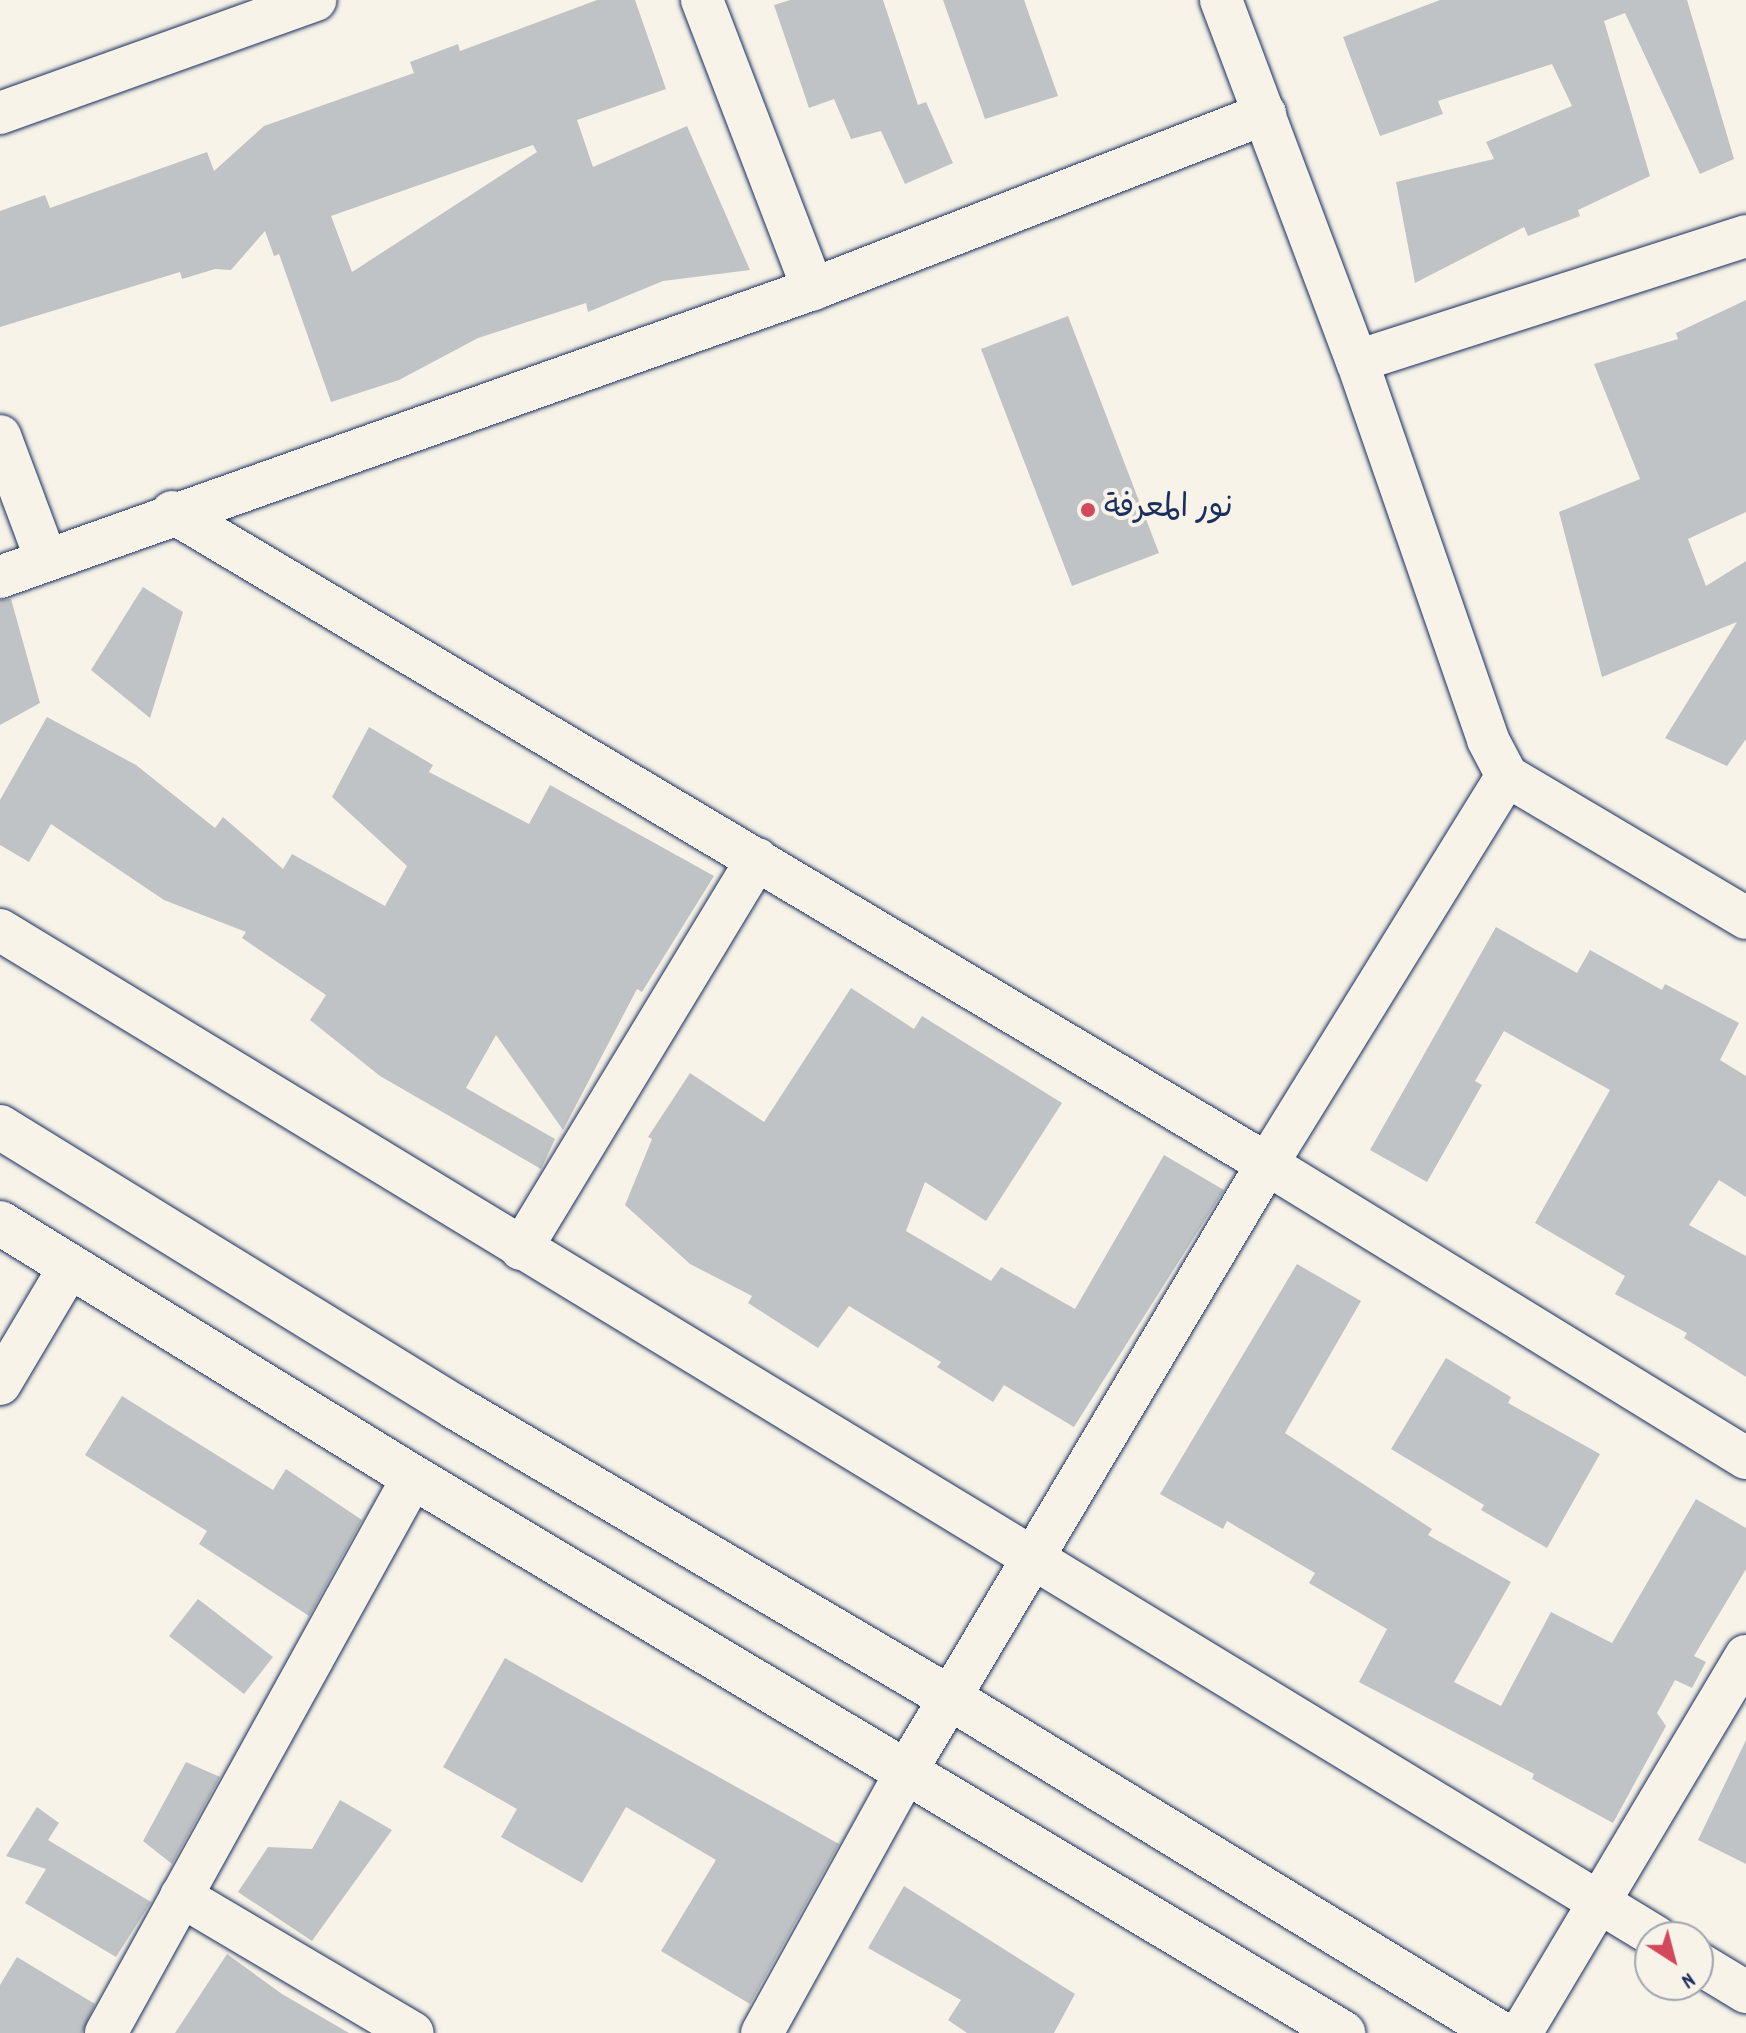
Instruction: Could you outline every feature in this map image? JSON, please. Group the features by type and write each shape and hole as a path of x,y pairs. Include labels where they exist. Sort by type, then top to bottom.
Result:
{"main road":[{"path":"0,1127 455,1407 950,1698 1500,2033"},
{"path":"0,1223 413,1477 908,1768 1343,2033"}],"street":[{"path":"0,113 226,15 315,0"},
{"path":"702,0 813,289"},
{"path":"1221,0 1357,361 1488,740 1507,776 1746,918"},
{"path":"0,577 172,512 813,289 1265,114"},
{"path":"1357,361 1746,236"},
{"path":"0,436 46,559"},
{"path":"172,512 1267,1164 1746,1458"},
{"path":"762,2033 908,1768 1267,1164 1507,776"},
{"path":"521,1249 757,859"},
{"path":"0,930 1634,1924"},
{"path":"0,1384 70,1266"},
{"path":"106,2033 413,1477"},
{"path":"1521,2033 1601,1904 1746,1656"},
{"path":"181,1896 413,2033"},
{"path":"1714,1973 1746,1992"}],"building":[{"path":"597,0 635,0 666,89 577,120 593,167 687,126 750,270 663,281 588,312 586,303 478,338 399,380 331,402 279,254 274,256 265,231 231,270 215,269 182,279 180,272 0,327 0,211 45,195 50,208 207,152 214,171 264,126 414,73 410,62 458,44 460,51","holes":["533,145 537,152 352,272 331,216"]},
{"path":"790,0 883,0 918,105 926,102 953,163 905,184 881,131 851,139 834,99 809,108 774,5"},
{"path":"943,0 1024,0 1058,96 985,119"},
{"path":"1440,0 1687,0 1734,159 1700,174 1625,13 1604,21 1650,176 1578,210 1580,216 1528,236 1524,227 1415,283 1396,182 1494,159 1486,142 1572,106 1552,64 1438,101 1443,114 1380,136 1343,37"},
{"path":"1746,300 1746,512 1688,539 1706,586 1746,561 1746,739 1727,766 1665,738 1737,622 1602,677 1559,512 1640,479 1594,364 1678,339 1676,333"},
{"path":"1068,316 1159,553 1072,586 981,349"},
{"path":"143,587 183,612 150,718 91,670"},
{"path":"11,599 40,703 0,725 0,600"},
{"path":"47,717 136,765 215,828 223,817 283,869 292,854 385,906 407,866 332,797 369,727 433,765 429,772 529,824 550,785 714,876 642,992 637,989 563,1130 496,1035 466,1088 555,1139 541,1169 380,1076 310,1020 326,995 242,938 246,932 164,900 51,824 29,862 0,845 0,800"},
{"path":"1496,927 1577,973 1590,950 1662,990 1665,984 1739,1023 1720,1060 1746,1076 1746,1197 1719,1180 1689,1225 1746,1256 1746,1377 1684,1338 1687,1333 1615,1294 1625,1276 1535,1223 1610,1090 1504,1031 1475,1081 1482,1085 1427,1182 1370,1150"},
{"path":"851,988 914,1029 922,1016 1062,1103 986,1221 925,1182 906,1231 991,1281 1001,1267 1075,1309 1164,1155 1224,1190 1074,1427 1004,1385 993,1402 937,1367 941,1362 849,1306 818,1348 748,1303 752,1296 690,1264 625,1205 652,1139 648,1137 690,1073 764,1122"},
{"path":"1297,1264 1361,1301 1285,1433 1432,1529 1428,1535 1511,1582 1454,1682 1501,1706 1551,1612 1612,1643 1696,1499 1746,1528 1746,1569 1694,1656 1706,1662 1692,1688 1675,1680 1657,1713 1666,1726 1613,1823 1532,1779 1534,1774 1359,1682 1387,1629 1309,1583 1315,1573 1227,1521 1223,1529 1160,1494"},
{"path":"1446,1358 1511,1397 1508,1403 1600,1454 1547,1548 1481,1510 1484,1505 1391,1449"},
{"path":"122,1396 273,1490 286,1469 362,1520 309,1616 199,1544 207,1531 85,1455"},
{"path":"198,1599 273,1657 244,1694 169,1636"},
{"path":"505,1658 839,1844 750,2004 661,1951 716,1860 626,1807 582,1883 501,1837 517,1809 443,1767"},
{"path":"1746,1740 1746,1864 1698,1840"},
{"path":"186,1762 220,1777 172,1864 143,1841"},
{"path":"340,1800 392,1830 312,1941 238,1892 268,1847 312,1849"},
{"path":"37,1807 59,1823 48,1840 151,1902 116,1957 25,1903 46,1869 6,1856"},
{"path":"904,1886 1075,1994 1054,2033 967,2033 948,2020 961,2000 868,1948"},
{"path":"227,1954 282,1994 349,2033 175,2033"},
{"path":"17,1957 95,2004 82,2033 0,2033 0,1985"}],"place":[{"name":"نور المعرفة","path":"1088,510"}]}
